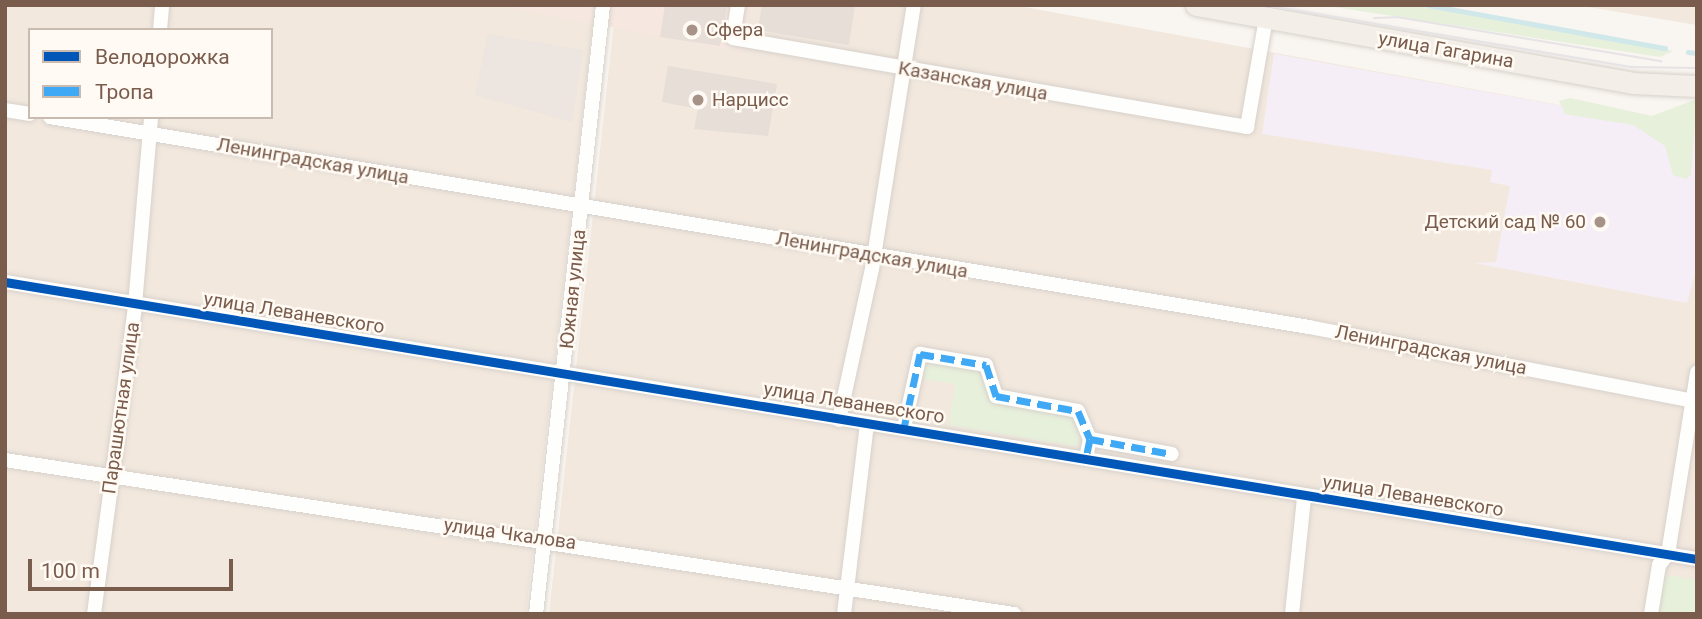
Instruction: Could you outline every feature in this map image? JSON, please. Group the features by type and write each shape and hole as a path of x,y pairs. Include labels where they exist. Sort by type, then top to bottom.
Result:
{"main road":[{"name":"улица Гагарина","path":"1196,5 1633,83 1697,86"}],"street":[{"path":"160,28 162,5"},
{"name":"Южная улица","path":"536,614 603,5"},
{"name":"Казанская улица","path":"738,5 733,38 903,70 1247,127 1266,18"},
{"path":"839,420 874,255 914,5"},
{"path":"5,110 28,114"},
{"name":"Ленинградская улица","path":"62,119 1309,327 1692,401"},
{"name":"Парашютная улица","path":"94,614 135,305 150,119"},
{"name":"улица Леваневского","path":"5,282 867,425 904,428 1086,458 1304,497 1697,559"},
{"path":"904,428 920,354 986,365 996,396 1078,411 1090,439 1086,458"},
{"path":"1651,614 1659,565 1668,554 1697,372"},
{"path":"844,614 867,425"},
{"path":"1090,439 1172,454"},
{"name":"улица Чкалова","path":"5,460 111,478 545,539 1014,614"},
{"path":"1292,614 1304,497"}],"shaded area":[{"path":"5,5 595,5 526,614 5,614"},
{"path":"496,5 751,5 742,52"},
{"path":"616,5 1013,5 1697,130 1697,614 549,614"},
{"path":"1576,5 1697,5 1697,25"},
{"path":"488,34 583,50 572,122 475,95"},
{"name":"Детский сад № 60","path":"1274,54 1697,130 1697,267 1687,303 1474,263 1496,262 1510,186 1490,182 1492,170 1262,134"}],"green space":[{"path":"1321,5 1413,5 1673,51 1660,57"},
{"path":"1570,98 1652,116 1697,99 1691,175 1686,179 1673,175 1665,146 1633,125 1565,114 1559,101"},
{"path":"921,360 984,371 1004,406 1075,415 1081,431 1078,447 949,425 955,384 917,378"},
{"path":"1662,574 1697,580 1697,614 1656,614"}],"building":[{"name":"Сфера","path":"665,5 727,5 720,46 660,37"},
{"path":"762,5 855,5 849,45 758,30"},
{"name":"Нарцисс","path":"668,66 777,84 768,136 694,129 698,109 662,102"}],"waterway":[{"path":"1428,5 1665,48"},
{"path":"1688,52 1697,53"}],"tram line":[{"path":"1264,5 1631,67 1697,68"},
{"path":"1374,18 1397,17 1661,61"}],"marked path":[{"path":"904,428 920,354 986,365 996,396 1078,411 1090,439 1086,458"},
{"path":"1090,439 1172,454"}],"cycle path":[{"path":"5,282 1697,559"}],"place":[{"name":"Сфера","path":"692,30"},
{"name":"Нарцисс","path":"698,100"},
{"name":"Детский сад № 60","path":"1600,222"}]}
